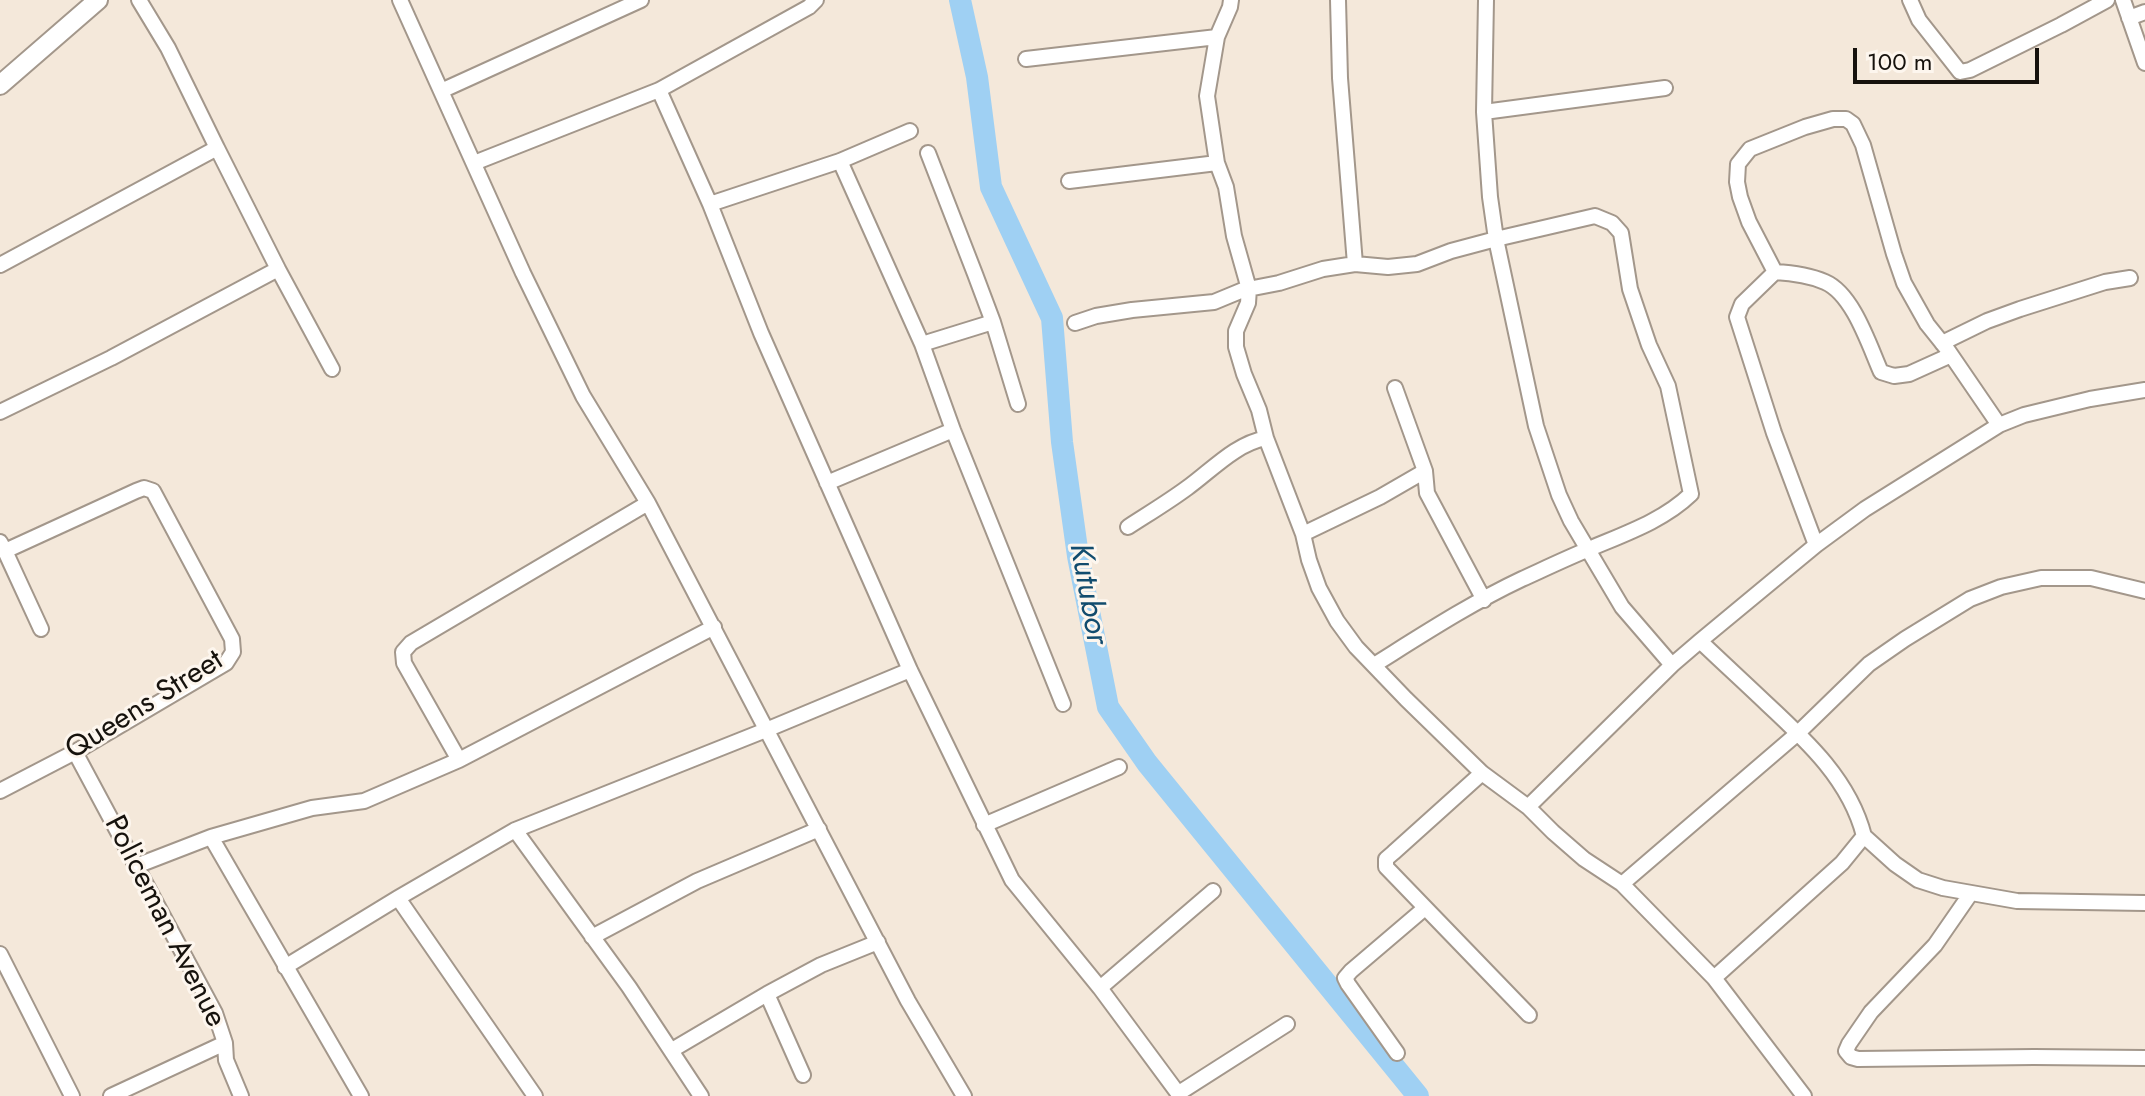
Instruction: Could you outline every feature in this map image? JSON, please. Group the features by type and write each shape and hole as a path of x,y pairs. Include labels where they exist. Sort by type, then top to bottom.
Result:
{"main road":[{"path":"0,85 98,0"}],"street":[{"path":"139,0 168,48 278,269 332,369"},
{"path":"400,0 523,273 583,396 648,503 908,1001 964,1096"},
{"path":"441,91 641,0"},
{"path":"474,163 659,90 809,7 816,0"},
{"path":"1231,0 1217,37 1207,96 1217,163 1226,187 1234,236 1249,289 1248,303 1236,331 1236,347 1266,438 1303,534 1319,588 1356,647 1482,773 1528,807 1584,859 1622,884 1714,978 1804,1096"},
{"path":"1338,0 1340,78 1355,264"},
{"path":"1486,0 1484,112 1490,197 1536,426 1559,495 1602,576 1622,607 1672,665"},
{"path":"1910,0 1919,20 1960,72 1970,70 2107,0"},
{"path":"2123,0 2145,63"},
{"path":"2129,18 2145,12"},
{"path":"1026,59 1217,37"},
{"path":"1484,112 1665,88"},
{"path":"659,90 710,204 761,333 910,670 1012,880 1100,988 1180,1095 1287,1024"},
{"path":"1775,272 1749,222 1740,197 1738,164 1750,149 1805,127 1833,119 1846,119 1853,124 1863,145 1904,283 1927,324 1999,425"},
{"path":"710,204 840,161 910,131"},
{"path":"0,265 217,148"},
{"path":"928,153 993,322 1018,404"},
{"path":"840,161 922,344 953,430 1063,704"},
{"path":"1069,181 1217,163"},
{"path":"1075,323 1132,310 1214,302 1235,292 1279,283 1323,269 1355,264 1388,267 1417,264 1451,251 1595,216 1612,223 1621,233 1630,289 1649,345 1668,386 1691,494 1680,505 1628,534 1518,582 1431,629 1374,665"},
{"path":"0,412 111,358 278,269"},
{"path":"1816,545 1774,433 1737,317 1742,304 1775,272 1802,274 1828,283 1844,295 1881,372 1894,376 1909,374 1987,321 2105,282 2130,278"},
{"path":"922,344 993,322"},
{"path":"1395,388 1425,471 1427,493 1484,600"},
{"path":"1528,807 1672,665 1816,545 1865,509 1999,425 2024,415 2090,399 2145,390"},
{"path":"827,483 953,430"},
{"path":"1128,527 1186,489 1235,451 1254,440 1266,438"},
{"path":"1303,534 1380,497 1425,471"},
{"name":"Queens Street","path":"0,791 75,752 226,663 233,652 232,639 153,491 144,488 2,546"},
{"path":"459,760 404,663 403,652 411,643 648,503"},
{"path":"2,546 41,629"},
{"path":"1622,884 1798,733 1869,664 1970,599 2001,587 2041,578 2091,578 2145,591"},
{"path":"136,866 211,837 312,808 364,801 459,760 714,627"},
{"path":"1700,641 1820,756 1846,790 1860,817 1864,836 1918,880 1943,888 2017,901 2145,903"},
{"path":"285,967 515,830 910,670"},
{"name":"Policeman Avenue","path":"75,752 215,1013 225,1043 226,1060 241,1096"},
{"path":"984,825 1119,767"},
{"path":"1482,773 1386,859 1386,867 1529,1015"},
{"path":"592,937 697,881 819,829"},
{"path":"515,830 672,1050 701,1096"},
{"path":"1714,978 1842,863 1864,836"},
{"path":"211,837 361,1096"},
{"path":"1100,988 1213,891"},
{"path":"1971,893 1935,945 1871,1012 1849,1044 1846,1051 1851,1057 2145,1058"},
{"path":"398,898 535,1096"},
{"path":"1397,1053 1345,978 1425,908"},
{"path":"672,1050 821,965 878,942"},
{"path":"0,954 6,981 72,1096"},
{"path":"767,994 803,1075"},
{"path":"111,1096 225,1043"}],"waterway":[{"name":"Kutubor","path":"960,0 977,77 991,187 1052,318 1062,442 1078,556 1108,707 1147,763 1418,1096"}]}
